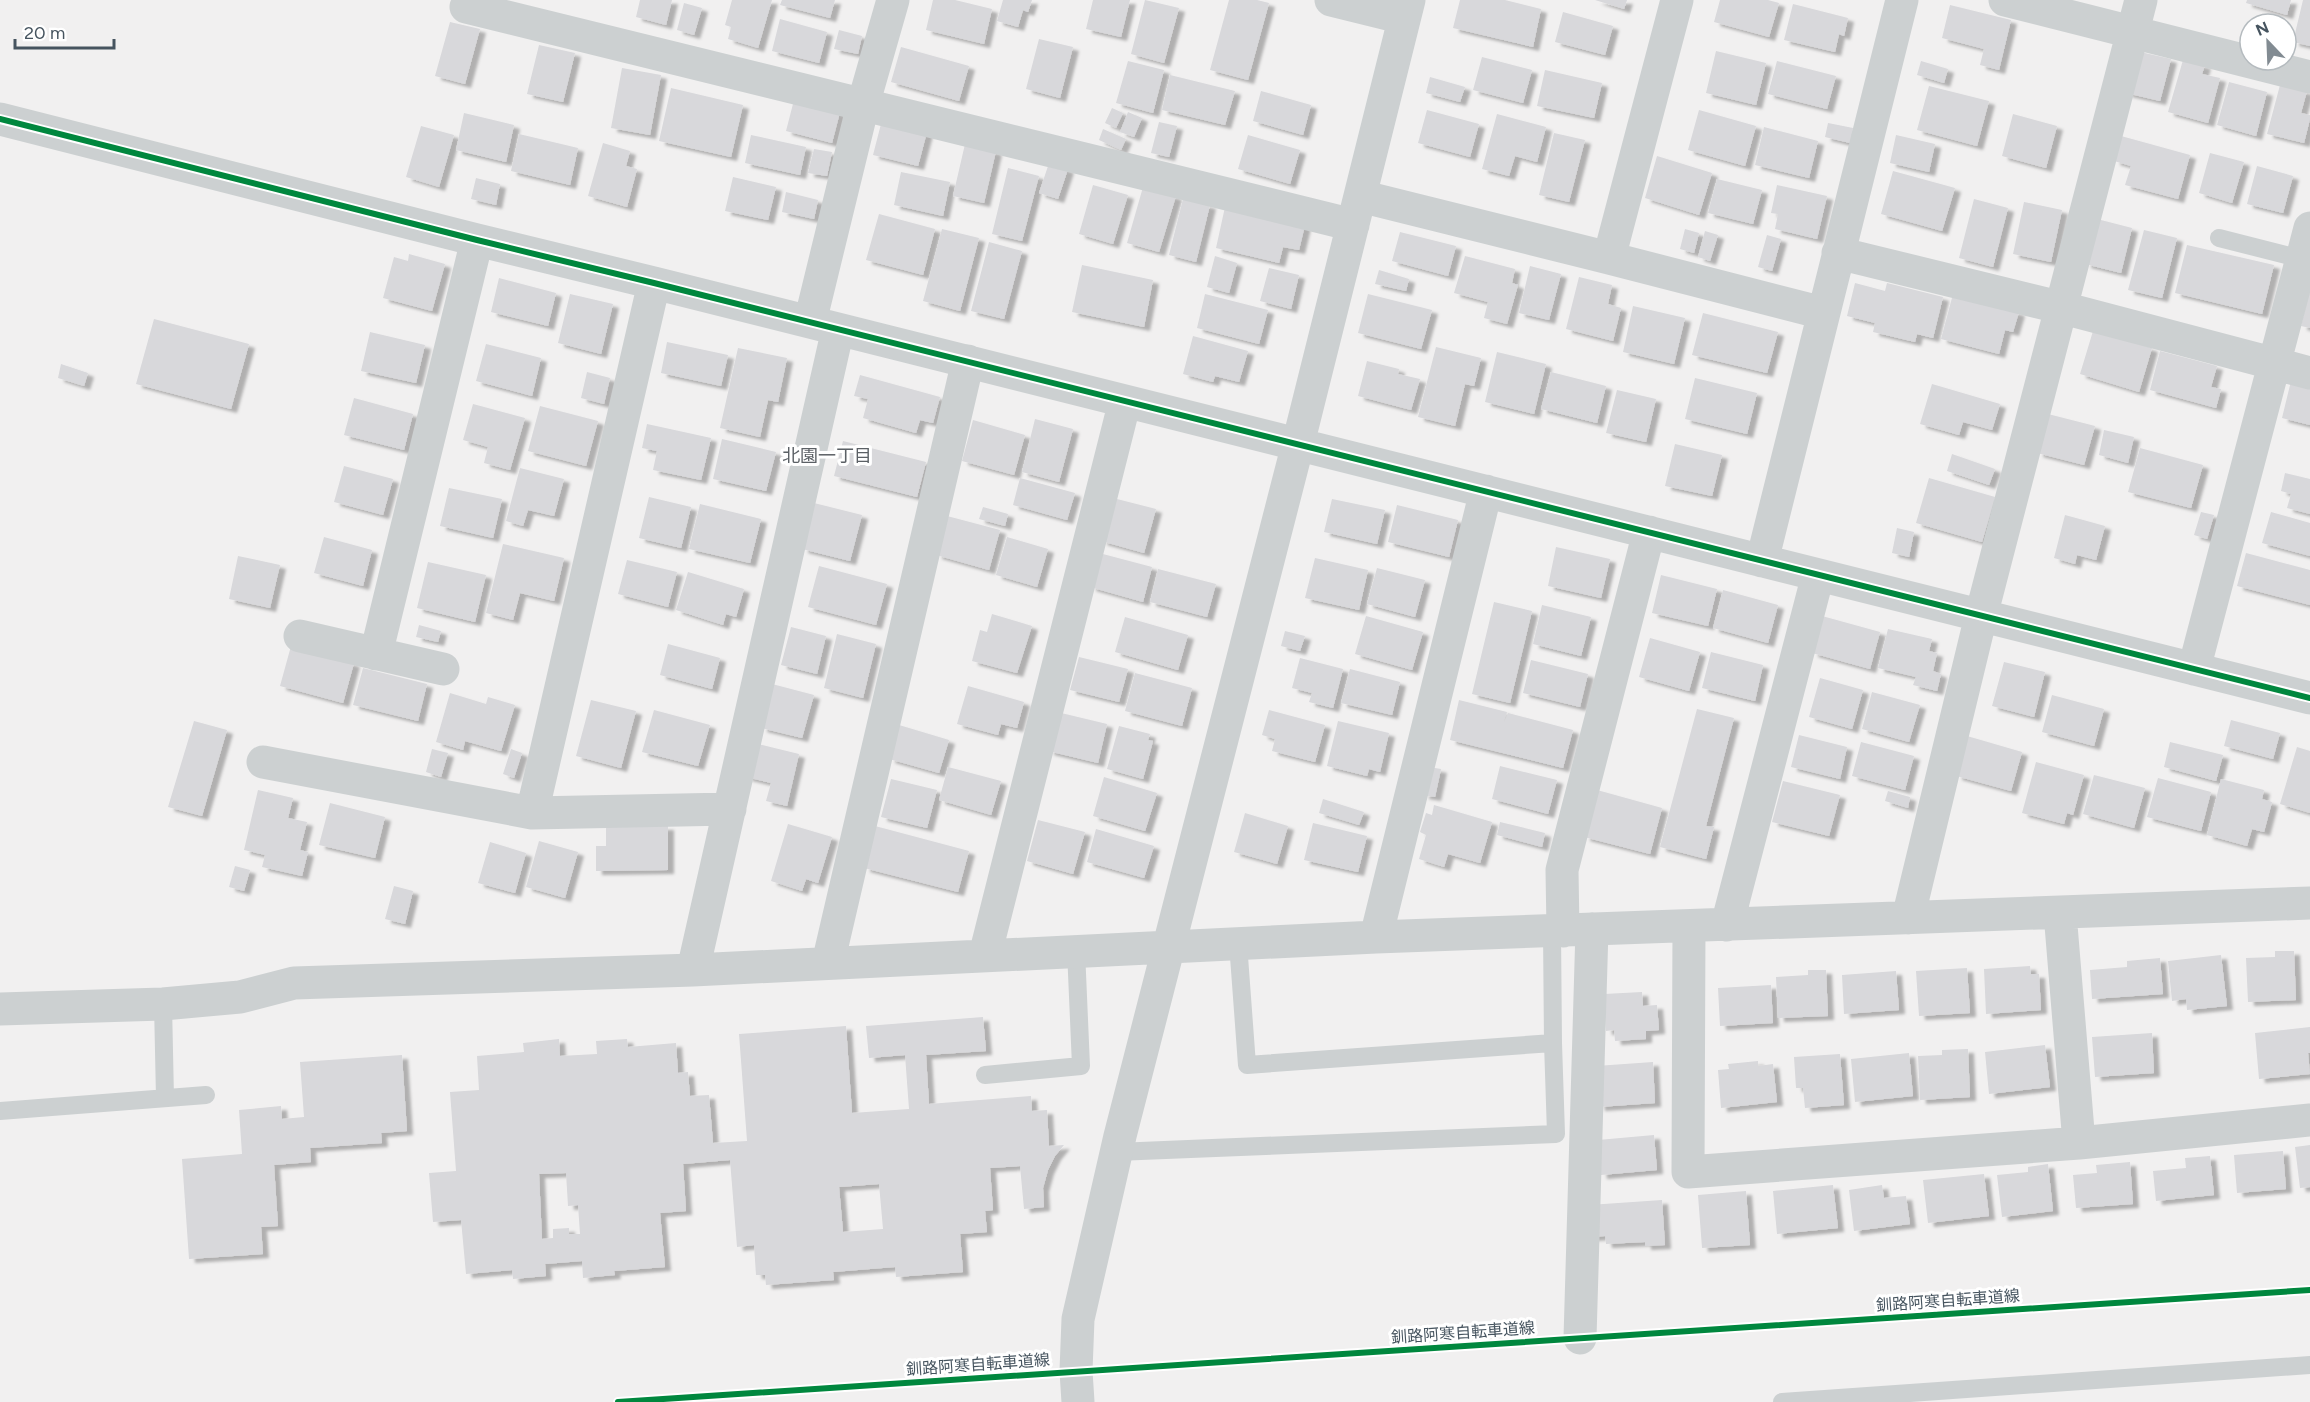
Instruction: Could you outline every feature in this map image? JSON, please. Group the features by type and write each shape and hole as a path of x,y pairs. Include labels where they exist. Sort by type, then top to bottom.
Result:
{"street":[{"path":"693,970 730,809 824,325 863,105 892,0"},
{"path":"1078,1402 1076,1371 1078,1319 1116,1152 1407,9 1331,0"},
{"path":"1609,258 1677,0"},
{"path":"1762,561 1902,0"},
{"path":"2006,0 2310,77"},
{"path":"1908,918 1982,616 2141,0"},
{"path":"466,7 863,105 1356,211 1609,258 1823,313"},
{"path":"0,119 2310,698"},
{"path":"376,654 477,240"},
{"path":"2194,669 2306,244"},
{"path":"1839,253 2063,308 2310,373"},
{"path":"532,813 654,283"},
{"path":"828,963 968,361"},
{"path":"985,955 1125,401"},
{"path":"1376,937 1486,491"},
{"path":"1580,1338 1569,931 1562,870 1649,532"},
{"path":"1727,925 1818,575"},
{"path":"300,636 443,669"},
{"path":"263,762 532,813 730,809"},
{"path":"0,1009 163,1004 240,997 294,983 693,970 1376,937 2310,903"},
{"path":"2060,913 2079,1143"},
{"path":"1689,926 1688,1172 2079,1143 2310,1120"}],"lane":[{"path":"2219,238 2306,244"},
{"path":"1116,1152 1556,1134 1553,1043 1569,931"},
{"path":"1238,943 1247,1065 1553,1043"},
{"path":"985,1075 1081,1066 1076,950"},
{"path":"163,1004 165,1098"},
{"path":"0,1111 206,1095"},
{"path":"1782,1402 2310,1365"}],"building":[{"path":"640,0 672,0 666,25 636,17"},
{"path":"732,0 772,0 758,48 728,39 731,27 725,25"},
{"path":"782,0 835,0 830,18 780,5"},
{"path":"933,0 955,0 992,9 984,44 926,30"},
{"path":"1003,0 1032,0 1028,12 1023,10 1018,27 997,21"},
{"path":"1093,0 1130,0 1121,37 1086,29"},
{"path":"1145,0 1179,8 1164,63 1131,54"},
{"path":"1229,0 1257,0 1269,3 1248,80 1210,70"},
{"path":"1460,0 1505,0 1541,9 1533,47 1453,28"},
{"path":"1595,0 1627,0 1624,9"},
{"path":"1720,0 1768,0 1779,3 1769,37 1714,22"},
{"path":"2247,0 2291,0 2288,12 2277,12 2246,3"},
{"path":"2303,0 2310,0 2310,46 2298,43 2298,21"},
{"path":"684,3 702,8 694,35 677,30"},
{"path":"1793,4 1848,18 1844,36 1839,34 1835,52 1784,40"},
{"path":"1950,5 2011,20 1999,70 1980,65 1984,49 1942,38"},
{"path":"1563,12 1613,26 1605,55 1555,42"},
{"path":"780,19 827,32 819,63 772,51"},
{"path":"450,22 480,29 465,84 435,76"},
{"path":"839,30 862,36 858,54 834,49"},
{"path":"1039,39 1073,47 1060,98 1026,89"},
{"path":"539,45 575,53 563,102 527,94"},
{"path":"901,47 969,66 959,101 891,82"},
{"path":"1716,51 1766,63 1756,105 1706,93"},
{"path":"2136,51 2171,59 2160,101 2126,93"},
{"path":"1482,57 1532,70 1523,103 1473,90"},
{"path":"2183,60 2205,65 2202,74 2220,78 2208,123 2168,112"},
{"path":"1128,61 1164,70 1153,113 1116,103"},
{"path":"1777,61 1836,76 1827,109 1768,94"},
{"path":"1921,61 1948,69 1944,83 1917,75"},
{"path":"622,68 661,75 650,135 611,128"},
{"path":"1545,70 1602,83 1594,118 1537,106"},
{"path":"1170,75 1235,91 1225,125 1162,110"},
{"path":"1430,77 1465,87 1460,102 1426,93"},
{"path":"2229,82 2267,92 2256,136 2217,125"},
{"path":"2280,85 2307,91 2301,113 2310,115 2304,143 2267,134"},
{"path":"1929,86 1989,101 1977,146 1917,130"},
{"path":"671,88 743,105 731,157 659,141"},
{"path":"1261,91 1311,105 1303,135 1253,121"},
{"path":"794,100 840,112 832,143 786,131"},
{"path":"1112,108 1123,113 1116,128 1105,123"},
{"path":"1427,110 1479,124 1470,157 1418,143"},
{"path":"1699,110 1756,126 1745,166 1688,150"},
{"path":"1128,112 1142,118 1134,137 1120,132"},
{"path":"464,113 514,125 506,162 456,150"},
{"path":"1497,114 1546,127 1537,162 1515,156 1509,176 1482,169"},
{"path":"2013,114 2057,126 2046,168 2002,156"},
{"path":"882,120 927,132 918,166 873,155"},
{"path":"1159,122 1177,126 1169,157 1151,153"},
{"path":"1828,123 1853,128 1850,143 1825,137"},
{"path":"421,126 454,135 439,187 406,177"},
{"path":"1764,127 1818,141 1809,178 1755,165"},
{"path":"1103,129 1126,139 1121,150 1099,140"},
{"path":"1554,133 1585,140 1569,202 1539,195"},
{"path":"519,134 578,148 570,185 511,171"},
{"path":"751,135 806,147 800,175 745,163"},
{"path":"1248,135 1300,150 1290,184 1238,169"},
{"path":"1896,135 1935,144 1929,172 1890,163"},
{"path":"2121,136 2190,155 2178,199 2125,185 2131,166 2114,161"},
{"path":"603,143 630,151 626,166 637,169 627,207 588,196"},
{"path":"965,144 996,151 984,203 953,196"},
{"path":"814,149 832,152 827,176 808,173"},
{"path":"2210,153 2244,162 2232,203 2199,193"},
{"path":"1657,156 1712,173 1699,215 1645,198"},
{"path":"1049,163 1068,169 1058,199 1039,193"},
{"path":"2257,166 2293,176 2283,213 2247,204"},
{"path":"1008,168 1039,176 1022,241 992,234"},
{"path":"1893,171 1955,188 1942,231 1881,214"},
{"path":"901,172 950,182 943,216 894,205"},
{"path":"733,177 776,187 768,220 725,211"},
{"path":"476,178 500,184 496,205 471,199"},
{"path":"1717,179 1762,190 1753,224 1708,213"},
{"path":"1093,185 1128,195 1113,244 1079,234"},
{"path":"1777,185 1827,196 1817,239 1775,229 1778,214 1771,213"},
{"path":"1143,187 1176,196 1159,252 1127,243"},
{"path":"786,192 818,200 814,219 782,212"},
{"path":"1183,199 1210,205 1196,262 1169,255"},
{"path":"1974,199 2008,208 1993,267 1959,258"},
{"path":"2024,202 2062,210 2051,262 2013,254"},
{"path":"1225,207 1305,225 1299,250 1283,247 1279,263 1216,248"},
{"path":"879,214 935,229 923,275 866,260"},
{"path":"2097,219 2132,228 2121,273 2085,264"},
{"path":"942,229 979,238 960,311 923,301"},
{"path":"1685,229 1699,233 1694,253 1680,249"},
{"path":"2144,230 2177,238 2162,298 2128,290"},
{"path":"1705,231 1718,235 1710,261 1698,257"},
{"path":"1400,232 1456,246 1448,276 1392,261"},
{"path":"1767,235 1781,239 1772,271 1758,267"},
{"path":"989,242 1022,251 1004,319 971,311"},
{"path":"2187,245 2274,265 2262,314 2175,293"},
{"path":"409,254 445,264 432,311 383,298 394,257 408,261"},
{"path":"1215,256 1237,263 1229,293 1207,287"},
{"path":"1465,256 1515,269 1512,283 1518,285 1507,324 1484,318 1488,302 1454,293"},
{"path":"1082,265 1153,280 1144,327 1072,312"},
{"path":"1530,266 1561,274 1549,320 1519,313"},
{"path":"1269,268 1299,275 1291,309 1260,301"},
{"path":"1379,270 1409,279 1406,291 1375,284"},
{"path":"1579,277 1612,285 1608,304 1621,308 1613,341 1566,329"},
{"path":"499,278 556,293 548,326 491,312"},
{"path":"1855,283 1885,291 1887,283 1943,297 1933,338 1917,334 1915,342 1873,332 1875,323 1847,316"},
{"path":"2310,293 2310,328 2301,326"},
{"path":"570,294 613,304 601,354 558,343"},
{"path":"1205,294 1268,310 1259,344 1197,328"},
{"path":"1368,294 1432,310 1421,349 1358,333"},
{"path":"1953,294 2019,312 2013,332 2005,330 1999,354 1941,339"},
{"path":"1633,306 1685,318 1674,364 1623,352"},
{"path":"1703,313 1778,332 1767,373 1692,355"},
{"path":"154,319 249,344 231,409 136,384"},
{"path":"2093,331 2152,348 2139,392 2080,374"},
{"path":"370,332 425,345 416,383 361,371"},
{"path":"1193,336 1248,351 1239,382 1215,376 1213,382 1183,374"},
{"path":"667,342 728,355 721,386 661,373"},
{"path":"486,344 541,358 532,396 476,381"},
{"path":"1436,347 1481,358 1474,386 1465,384 1455,426 1418,417"},
{"path":"738,348 787,358 778,402 768,400 760,437 720,428"},
{"path":"2160,351 2217,366 2211,387 2221,389 2216,408 2150,390"},
{"path":"1497,352 1546,364 1534,414 1485,402"},
{"path":"1367,361 1399,369 1398,374 1420,379 1411,410 1358,396"},
{"path":"61,364 88,373 84,386 58,378"},
{"path":"587,372 610,378 604,404 581,398"},
{"path":"1551,372 1606,386 1597,423 1541,409"},
{"path":"860,375 940,397 933,423 920,420 916,433 863,418 868,399 854,396"},
{"path":"1695,378 1757,393 1747,434 1685,419"},
{"path":"2291,381 2310,386 2310,425 2282,418"},
{"path":"1932,384 2000,404 1992,430 1963,422 1959,435 1920,424"},
{"path":"1617,390 1656,399 1646,442 1606,433"},
{"path":"354,398 413,414 404,450 344,435"},
{"path":"473,404 525,418 510,470 484,463 488,447 463,440"},
{"path":"540,406 598,421 586,466 528,451"},
{"path":"2048,414 2095,426 2084,465 2037,453"},
{"path":"1035,419 1073,429 1059,482 1022,472"},
{"path":"973,420 1025,435 1014,475 962,461"},
{"path":"647,424 711,438 701,480 653,470 657,451 642,448"},
{"path":"2104,430 2134,437 2128,463 2099,455"},
{"path":"722,439 776,452 766,491 713,479"},
{"path":"843,441 926,462 917,497 834,476"},
{"path":"1675,444 1722,455 1712,496 1665,486"},
{"path":"2140,448 2203,465 2191,508 2128,492"},
{"path":"1952,454 1995,469 1989,485 1947,471"},
{"path":"344,466 393,479 383,515 334,502"},
{"path":"520,468 564,479 554,516 528,510 523,526 506,521"},
{"path":"2285,473 2310,479 2310,514 2287,508 2291,494 2281,491"},
{"path":"1020,478 1075,493 1067,520 1013,505"},
{"path":"1929,478 1995,497 1982,542 1916,523"},
{"path":"449,488 502,499 493,538 440,526"},
{"path":"649,497 691,507 681,548 639,538"},
{"path":"1113,498 1156,509 1144,553 1101,541"},
{"path":"1332,499 1385,510 1377,544 1324,532"},
{"path":"814,503 862,515 850,561 802,549"},
{"path":"700,504 761,519 750,563 689,549"},
{"path":"1397,505 1458,520 1449,557 1388,542"},
{"path":"983,507 1008,514 1005,526 979,519"},
{"path":"2201,512 2214,515 2207,539 2194,535"},
{"path":"2271,512 2310,523 2310,556 2262,543"},
{"path":"2065,515 2105,526 2096,560 2077,555 2075,564 2054,558"},
{"path":"947,516 1000,530 989,570 936,555"},
{"path":"1897,528 1914,532 1909,557 1892,553"},
{"path":"324,537 372,550 363,586 314,573"},
{"path":"1007,537 1048,549 1037,587 996,575"},
{"path":"503,544 564,558 554,601 520,593 513,620 486,613"},
{"path":"1556,547 1610,559 1601,598 1548,586"},
{"path":"1099,553 1152,567 1143,602 1090,587"},
{"path":"2246,553 2310,570 2310,605 2237,586"},
{"path":"238,556 280,565 270,608 229,599"},
{"path":"1315,558 1368,570 1359,610 1305,598"},
{"path":"627,560 677,572 668,607 618,594"},
{"path":"428,562 486,575 475,622 417,608"},
{"path":"819,566 887,584 876,625 808,607"},
{"path":"1377,568 1425,580 1415,617 1367,604"},
{"path":"1158,569 1216,584 1207,617 1150,602"},
{"path":"688,572 744,589 736,617 726,614 723,625 676,610"},
{"path":"1661,575 1717,589 1708,626 1652,613"},
{"path":"1723,590 1778,605 1768,643 1713,628"},
{"path":"1494,602 1532,611 1510,703 1472,694"},
{"path":"1542,605 1591,617 1581,656 1533,644"},
{"path":"992,614 1032,626 1017,673 972,661 980,630 987,632"},
{"path":"1366,616 1423,632 1412,670 1355,654"},
{"path":"1822,616 1880,632 1870,669 1812,653"},
{"path":"1125,617 1188,635 1178,670 1115,652"},
{"path":"419,625 441,631 438,642 416,637"},
{"path":"791,627 826,636 817,674 781,665"},
{"path":"1888,629 1932,639 1929,651 1937,653 1933,671 1941,674 1937,691 1913,685 1916,677 1878,668"},
{"path":"1285,631 1305,636 1300,651 1281,646"},
{"path":"837,634 876,644 863,698 824,688"},
{"path":"1650,638 1700,652 1689,691 1639,677"},
{"path":"668,644 720,658 712,689 660,675"},
{"path":"291,646 354,663 343,703 280,686"},
{"path":"1711,652 1763,665 1755,701 1702,688"},
{"path":"1079,657 1128,669 1119,702 1070,690"},
{"path":"1300,658 1343,669 1333,708 1309,702 1312,693 1292,688"},
{"path":"1531,660 1588,674 1580,707 1523,693"},
{"path":"2004,662 2045,672 2034,717 1992,706"},
{"path":"363,668 427,684 418,721 353,705"},
{"path":"1350,669 1400,682 1392,715 1341,703"},
{"path":"1135,673 1192,688 1182,726 1125,711"},
{"path":"1820,678 1863,690 1852,729 1809,717"},
{"path":"772,684 814,695 802,738 761,728"},
{"path":"968,686 1024,702 1017,728 1001,724 998,735 957,724"},
{"path":"1872,692 1920,705 1909,742 1862,729"},
{"path":"450,693 486,704 488,697 515,705 501,751 465,741 463,750 436,742"},
{"path":"2052,695 2104,709 2094,746 2042,732"},
{"path":"591,700 636,711 621,768 576,756"},
{"path":"1459,700 1507,712 1504,722 1508,713 1573,730 1563,768 1450,740"},
{"path":"1697,709 1734,718 1706,826 1714,827 1706,859 1660,847"},
{"path":"654,710 710,725 698,766 642,752"},
{"path":"1269,710 1325,725 1315,762 1272,751 1275,739 1262,735"},
{"path":"1057,712 1107,724 1098,763 1048,751"},
{"path":"2231,720 2280,733 2273,759 2224,746"},
{"path":"194,721 227,730 202,816 168,807"},
{"path":"1338,721 1389,733 1380,772 1369,769 1367,776 1327,766"},
{"path":"899,725 949,740 939,773 889,759"},
{"path":"1119,726 1150,734 1148,740 1153,741 1143,779 1107,769"},
{"path":"1799,735 1847,747 1840,779 1791,767"},
{"path":"1967,736 2022,752 2011,791 1956,776"},
{"path":"1861,742 1914,756 1905,790 1852,776"},
{"path":"2170,742 2223,755 2216,781 2164,767"},
{"path":"754,743 799,754 787,806 766,801 771,783 746,777"},
{"path":"2297,747 2310,751 2310,813 2280,804"},
{"path":"432,749 448,753 441,777 426,772"},
{"path":"511,749 522,753 514,778 503,774"},
{"path":"2036,762 2084,775 2073,815 2067,813 2064,824 2022,813"},
{"path":"1500,766 1557,780 1548,814 1492,799"},
{"path":"948,767 1001,781 991,815 939,800"},
{"path":"1429,767 1441,769 1435,797 1423,795"},
{"path":"2094,775 2145,788 2134,828 2083,814"},
{"path":"1104,777 1157,793 1145,831 1093,816"},
{"path":"2158,778 2211,792 2201,831 2147,817"},
{"path":"891,779 937,790 927,828 881,817"},
{"path":"2221,779 2264,790 2262,799 2272,802 2264,832 2252,829 2247,846 2207,835"},
{"path":"1783,781 1840,795 1829,836 1772,822"},
{"path":"258,790 293,798 288,818 307,822 300,850 308,852 302,876 262,867 265,855 244,850"},
{"path":"1597,790 1662,808 1650,854 1584,837"},
{"path":"1888,791 1910,797 1908,808 1885,801"},
{"path":"1323,799 1364,812 1359,825 1319,813"},
{"path":"330,803 385,817 375,858 319,845"},
{"path":"1434,805 1492,822 1480,863 1448,854 1444,867 1419,859 1426,835 1420,832 1426,813 1432,815"},
{"path":"1245,813 1288,826 1277,864 1234,852"},
{"path":"1038,820 1085,832 1073,874 1027,861"},
{"path":"1500,822 1545,833 1542,847 1497,835"},
{"path":"1313,823 1367,836 1358,872 1304,860"},
{"path":"788,824 832,837 818,883 806,879 802,891 771,881"},
{"path":"668,826 668,870 596,871 596,846 606,846 606,827"},
{"path":"875,826 969,851 958,892 864,868"},
{"path":"1096,829 1154,846 1144,878 1087,862"},
{"path":"539,841 578,852 565,898 526,887"},
{"path":"490,842 526,853 515,893 478,883"},
{"path":"235,866 250,870 244,891 229,887"},
{"path":"394,886 413,891 405,924 385,919"},
{"path":"2275,951 2294,951 2296,1000 2248,1002 2246,958 2275,957"},
{"path":"2221,955 2227,1006 2187,1010 2186,999 2172,1001 2168,961"},
{"path":"2160,958 2163,994 2092,999 2090,970 2127,967 2127,961"},
{"path":"2030,966 2031,974 2039,974 2041,1010 1986,1014 1984,969"},
{"path":"1967,968 1970,1013 1919,1016 1916,971"},
{"path":"1808,970 1826,970 1828,1016 1778,1018 1776,977 1808,975"},
{"path":"1896,971 1899,1010 1844,1014 1842,975"},
{"path":"1771,985 1773,1023 1720,1026 1718,988"},
{"path":"1642,992 1643,1006 1657,1005 1659,1030 1646,1031 1646,1039 1615,1041 1614,1030 1606,1031 1604,994"},
{"path":"983,1017 986,1051 926,1055 929,1104 1031,1096 1032,1111 1047,1110 1049,1146 1064,1145 1048,1170 1043,1188 1044,1207 1024,1209 1020,1166 990,1168 993,1210 985,1211 987,1232 960,1234 963,1272 896,1277 895,1267 833,1272 834,1280 766,1285 765,1275 756,1275 754,1245 737,1247 730,1160 683,1164 686,1211 660,1213 665,1267 614,1271 615,1275 583,1278 582,1261 545,1264 546,1276 513,1279 512,1270 466,1274 461,1220 433,1222 429,1173 456,1171 450,1092 479,1090 477,1056 524,1052 523,1043 559,1039 560,1056 597,1054 596,1041 627,1039 628,1047 676,1043 678,1073 688,1072 690,1096 709,1095 713,1143 747,1141 739,1034 846,1026 852,1113 909,1109 905,1055 869,1058 866,1026","holes":["566,1173 568,1206 578,1205 580,1234 569,1234 569,1228 553,1229 553,1238 542,1239 539,1174","879,1184 883,1229 843,1232 839,1187"]},
{"path":"2310,1027 2310,1053 2308,1053 2310,1074 2259,1079 2255,1033"},
{"path":"2152,1033 2154,1073 2095,1077 2092,1037"},
{"path":"2045,1045 2050,1087 1989,1094 1985,1052"},
{"path":"1968,1049 1970,1097 1920,1100 1918,1056 1942,1055 1942,1050"},
{"path":"1909,1053 1913,1096 1855,1102 1851,1059"},
{"path":"1840,1054 1844,1105 1805,1108 1803,1088 1796,1088 1794,1057"},
{"path":"402,1055 407,1131 381,1133 382,1143 310,1148 311,1162 274,1165 278,1226 261,1227 263,1254 189,1259 182,1159 242,1154 239,1110 281,1106 282,1119 304,1117 300,1062"},
{"path":"1758,1061 1758,1066 1773,1064 1777,1102 1721,1108 1718,1070 1729,1069 1728,1064"},
{"path":"1653,1062 1655,1103 1599,1107 1596,1066"},
{"path":"1654,1135 1657,1170 1601,1175 1598,1140"},
{"path":"2310,1145 2310,1187 2300,1188 2295,1147"},
{"path":"2283,1151 2286,1189 2237,1193 2234,1155"},
{"path":"2210,1156 2214,1195 2156,1201 2153,1171 2186,1168 2185,1158"},
{"path":"2130,1162 2133,1204 2076,1208 2073,1175 2097,1173 2096,1165"},
{"path":"2048,1164 2053,1211 2002,1217 1997,1175 2028,1172 2028,1167"},
{"path":"1984,1174 1989,1216 1928,1223 1923,1180"},
{"path":"1833,1185 1838,1228 1777,1234 1773,1191"},
{"path":"1882,1185 1884,1198 1906,1196 1910,1224 1854,1231 1849,1190"},
{"path":"1746,1191 1750,1245 1702,1248 1698,1195"},
{"path":"1662,1200 1665,1245 1645,1246 1645,1242 1606,1244 1605,1236 1591,1237 1589,1205"}],"cycle path":[{"path":"0,119 2310,698"},
{"name":"釧路阿寒自転車道線","path":"618,1402 2310,1290"}],"district":[{"name":"北園一丁目","path":"827,456"}]}
